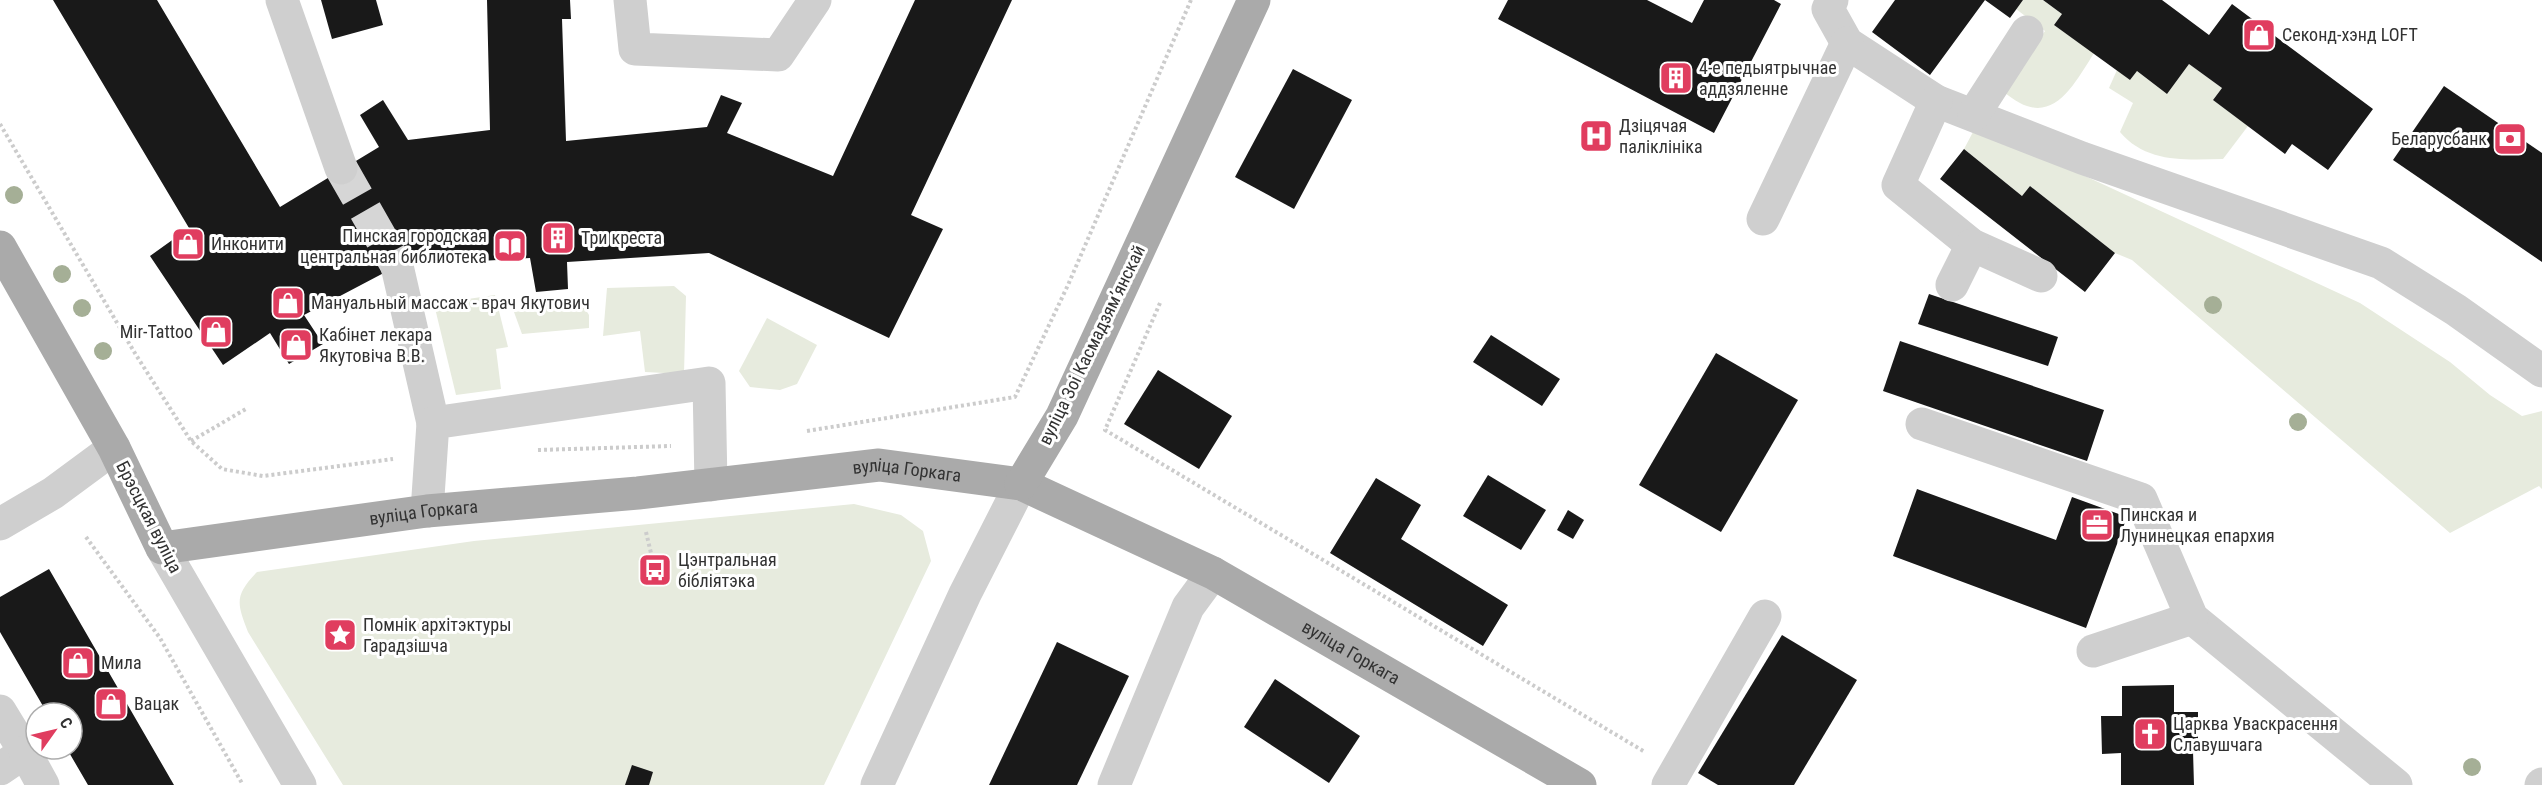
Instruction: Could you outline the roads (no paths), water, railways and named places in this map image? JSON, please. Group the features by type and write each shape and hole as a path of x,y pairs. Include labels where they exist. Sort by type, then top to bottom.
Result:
{"main road":[{"name":"вуліца Зоі Касмадзямʼянскай","path":"1021,484 1062,416 1254,0"},
{"name":"Брэсцкая вуліца","path":"0,247 114,448 162,548"},
{"name":"вуліца Горкага","path":"162,548 427,511 711,485 879,465 1021,484 1213,573 1580,785"}],"street":[{"path":"282,0 342,168"},
{"path":"630,0 635,49 778,55 814,0"},
{"path":"1832,0 1828,9 1847,43 1936,101 2082,158 2381,263 2456,310 2542,371"},
{"path":"1974,114 2027,32"},
{"path":"1763,219 1847,43"},
{"path":"1936,101 1898,185 1972,245 2041,276"},
{"path":"1952,285 1972,245"},
{"path":"397,266 433,423 427,511"},
{"path":"433,423 709,383 711,485"},
{"path":"1922,424 2141,499 2192,618 2396,785"},
{"path":"0,524 53,493 114,448"},
{"name":"вуліца Зоі Касмадзямʼянскай","path":"877,785 965,594 1021,484"},
{"name":"Брэсцкая вуліца","path":"162,548 300,785"},
{"path":"1114,785 1188,607 1213,573"},
{"path":"1672,778 1765,616"},
{"path":"2093,651 2192,618"},
{"path":"0,711 13,761 43,785"}],"tunnel":[{"path":"341,168 397,266"}],"place":[{"name":"Секонд-хэнд LOFT","path":"2259,35"},
{"name":"4-е педыятрычнае аддзяленне","path":"1676,78"},
{"name":"Дзіцячая паліклініка","path":"1596,136"},
{"name":"Беларусбанк","path":"2510,139"},
{"name":"Три креста","path":"558,238"},
{"name":"Инконити","path":"188,244"},
{"name":"Пинская городская центральная библиотека","path":"510,246"},
{"name":"Мануальный массаж - врач Якутович","path":"288,303"},
{"name":"Mir-Tattoo","path":"216,332"},
{"name":"Кабінет лекара Якутовіча В.В.","path":"296,345"},
{"name":"Пинская и Лунинецкая епархия","path":"2097,525"},
{"name":"Цэнтральная бібліятэка","path":"655,570"},
{"name":"Помнік архітэктуры Гарадзішча","path":"340,635"},
{"name":"Мила","path":"78,663"},
{"name":"Вацак","path":"111,704"},
{"name":"Царква Уваскрасення Славушчага","path":"2150,734"}]}
